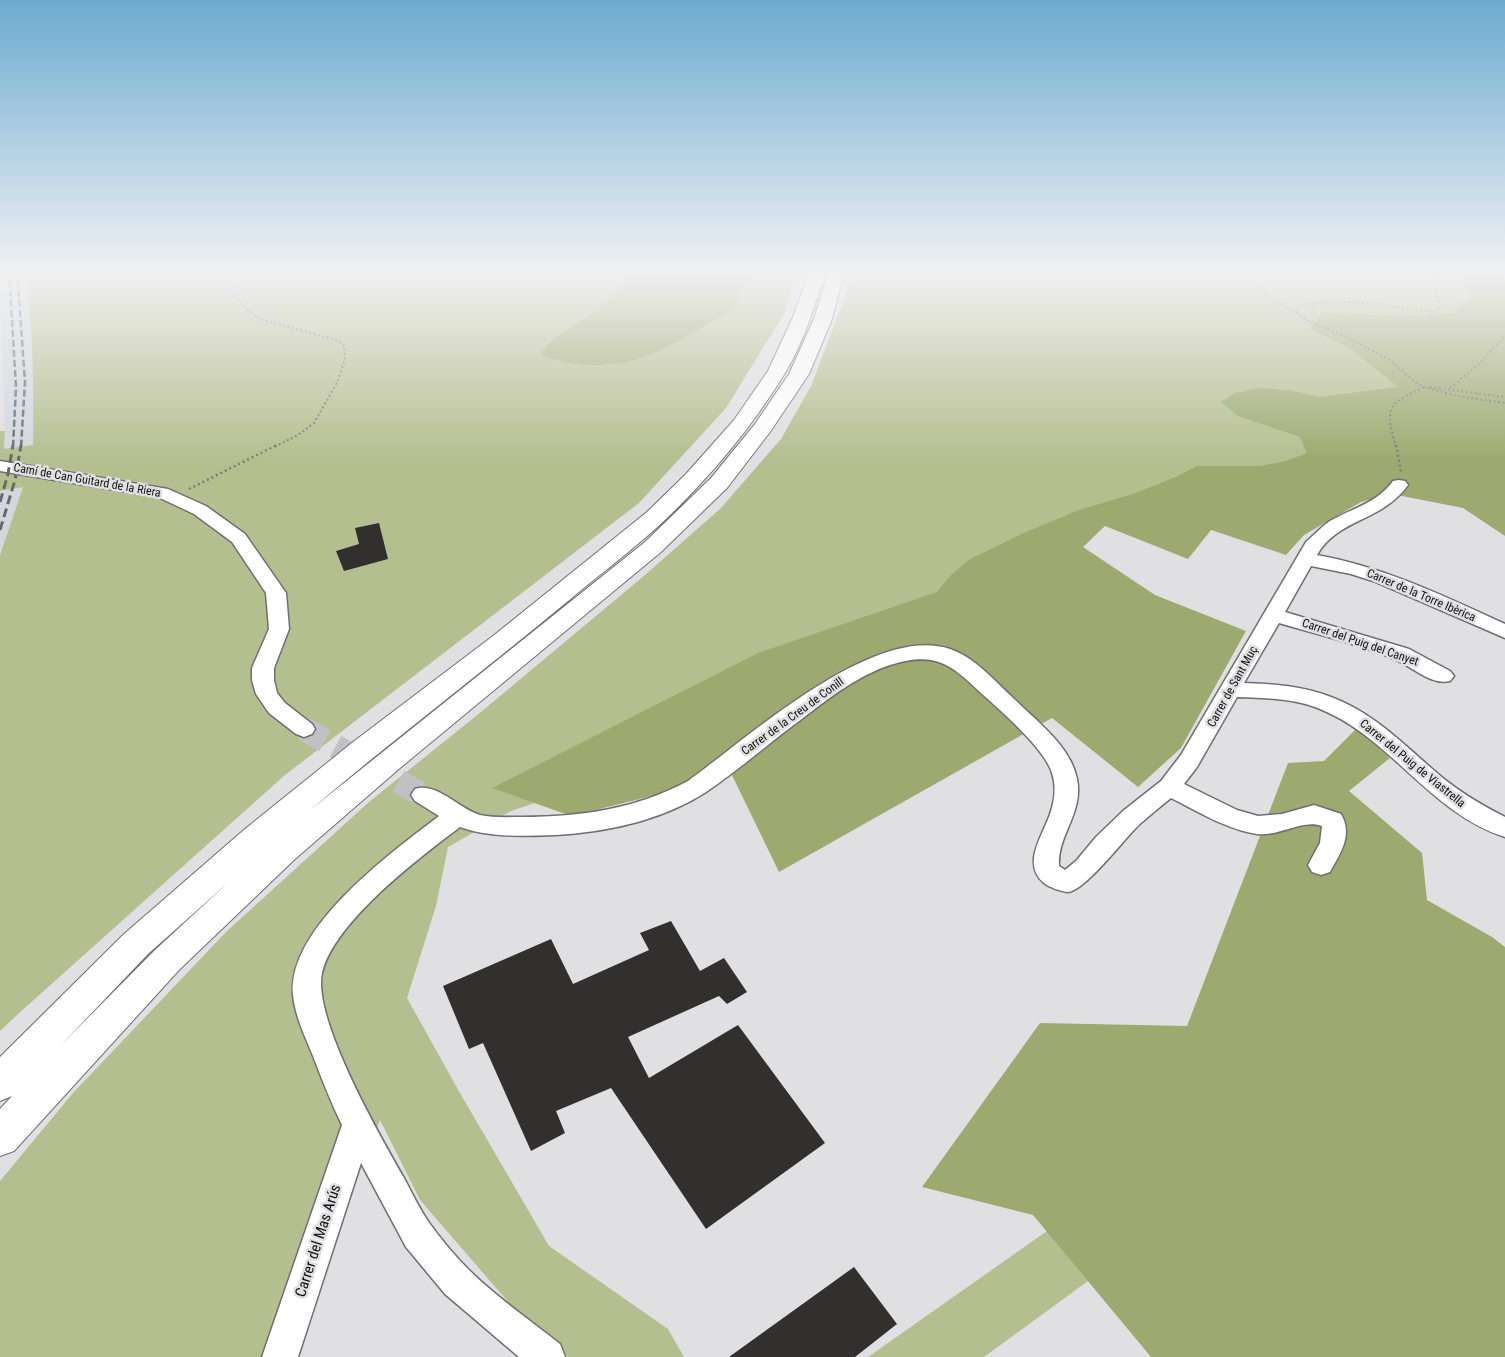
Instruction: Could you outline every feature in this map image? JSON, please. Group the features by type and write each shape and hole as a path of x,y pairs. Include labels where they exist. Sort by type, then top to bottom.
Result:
{"highway":[{"path":"0,1084 136,944 256,838 364,749 502,642 655,517 694,479 741,424 777,371 794,333"},
{"path":"0,1137 168,960 284,850 389,761 524,654 681,522 719,483 764,428 799,374 817,333"}],"street":[{"name":"Camí de Can Guitard de la Riera","path":"0,466 162,493 200,510 239,538 276,593 279,629 263,668 262,680 267,694 277,708 304,729"},
{"name":"Carrer de Sant Muç","path":"1057,880 1068,882 1085,868 1132,816 1169,787 1200,744 1275,615 1305,559 1319,539 1335,526 1371,509 1392,494 1399,485"},
{"name":"Carrer de la Torre Ibèrica","path":"1305,559 1347,566 1377,575 1505,632"},
{"name":"Carrer del Puig del Canyet","path":"1275,615 1402,654 1443,676"},
{"name":"Carrer de la Creu de Conill","path":"458,815 476,823 494,826 563,826 624,815 668,801 696,787 835,685 862,670 891,658 932,652 945,655 969,669 1059,760 1066,782 1065,805 1046,852 1049,874 1057,880"},
{"name":"Carrer del Puig de Viastrella","path":"1230,690 1288,693 1306,697 1341,710 1387,740 1452,798 1474,813 1505,828"},
{"path":"1169,787 1229,816 1258,825 1282,823 1314,814 1332,820 1336,831 1321,865"},
{"path":"423,795 458,815 400,859 350,907 329,931 316,953 308,974 308,994 313,1021 358,1125 418,1235 458,1282 547,1357"},
{"name":"Carrer del Mas Arús","path":"280,1357 358,1125"}],"path":[{"path":"173,497 306,430 318,417 325,401 338,381 345,359 344,346 339,341 312,333"},
{"path":"1336,333 1390,360 1424,387 1457,396 1505,403"},
{"path":"1450,388 1479,364 1505,336"},
{"path":"1399,485 1402,478 1401,466 1390,425 1389,412 1391,406 1397,400 1424,387 1450,388 1505,397"}],"shaded area":[{"path":"2,333 32,333 34,383 33,446 4,450"},
{"path":"23,486 0,555 0,491"}],"green space":[{"path":"31,333 562,333 548,344 540,355 566,362 589,364 631,359 651,352 690,333 772,333 726,408 639,503 285,775 0,1031 0,555 23,487 0,491 0,431 5,431 4,449 33,445"},
{"path":"562,333 691,333 657,352 635,360 594,365 566,362 540,355"},
{"path":"831,333 1416,333 1365,351 1405,384 1326,450 1289,469 1204,477 493,788 535,803 511,811 448,847 436,906 407,998 549,1246 668,1329 684,1357 568,1357 516,1311 420,1200 380,1120 285,1357 0,1357 0,1181 73,1093 226,932 369,802 481,712 645,575 720,509 781,439 811,386"},
{"path":"1319,333 1505,333 1505,536 1463,508 1392,494 1361,502 1304,535 1286,555 1211,530 1188,559 1105,526 1083,547 1155,595 1246,631 1181,748 1138,787 1052,718 779,872 731,773 672,791 571,816 492,788 758,653 937,592 951,575 970,559 1026,532 1079,510 1133,494 1178,476 1197,466 1261,466 1286,461 1307,453 1300,437 1238,416 1221,402 1235,393 1260,388 1289,390 1319,397 1398,387 1351,349"},
{"path":"1357,728 1390,758 1349,791 1422,853 1427,900 1492,937 1505,947 1505,1357 1151,1357 1033,1215 922,1187 1040,1023 1187,1026 1288,763 1324,761"},
{"path":"1047,1231 1088,1281 984,1357 868,1357"}],"building":[{"path":"379,523 388,559 344,571 336,551 359,544 355,528"},
{"path":"671,921 700,971 724,958 747,992 727,1004 719,996 628,1037 649,1078 738,1025 825,1143 706,1229 611,1088 556,1111 565,1133 531,1151 483,1043 469,1049 443,986 551,939 573,984 649,950 640,933"},
{"path":"854,1267 897,1324 855,1357 729,1357"}],"tunnel":[{"path":"304,729 423,795"}],"railway":[{"path":"13,333 16,387 13,447"},
{"path":"21,447 25,382 22,333"},
{"path":"0,502 8,474 13,445"},
{"path":"0,530 15,480 21,445"}]}
